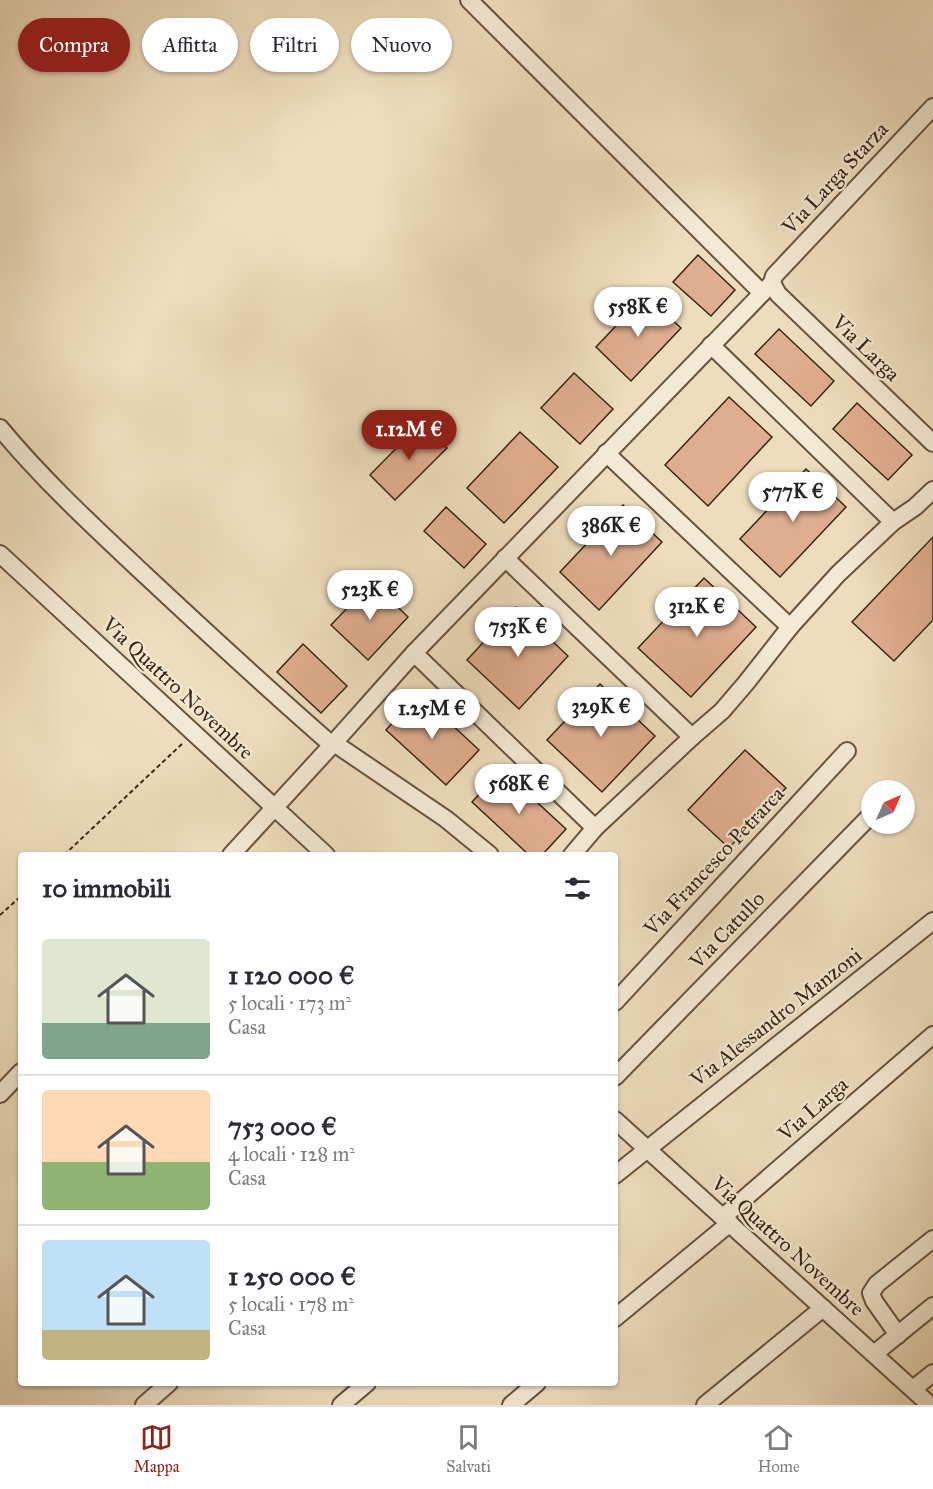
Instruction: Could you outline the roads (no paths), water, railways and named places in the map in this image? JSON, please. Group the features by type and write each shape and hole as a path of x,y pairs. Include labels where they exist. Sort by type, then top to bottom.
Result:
{"street":[{"name":"Via Larga","path":"469,0 767,288 778,294 933,442"},
{"name":"Via Larga Starza","path":"234,852 414,653 767,288 774,276 933,106"},
{"path":"711,345 893,522"},
{"path":"0,428 27,460 76,510 242,666 333,744 447,819 486,852"},
{"path":"606,453 790,627"},
{"path":"575,852 595,828 722,711 790,627 838,574 893,522 915,507 933,490"},
{"name":"Via Quattro Novembre","path":"0,554 323,852"},
{"path":"505,558 692,737"},
{"path":"414,653 595,828"},
{"name":"Via Francesco Petrarca","path":"618,999 846,751"},
{"name":"Via Catullo","path":"618,1074 861,825"},
{"name":"Via Alessandro Manzoni","path":"618,1172 933,921"},
{"name":"Via Larga","path":"618,1315 933,1035"},
{"path":"0,1094 18,1075"},
{"name":"Via Quattro Novembre","path":"618,1123 930,1405"},
{"path":"898,1335 874,1301 871,1293 877,1284 933,1239"},
{"path":"874,1354 933,1306"},
{"path":"705,1405 823,1308"},
{"path":"913,1389 933,1373"},
{"path":"144,1405 166,1386"},
{"path":"341,1405 363,1386"},
{"path":"511,1405 533,1386"}]}
